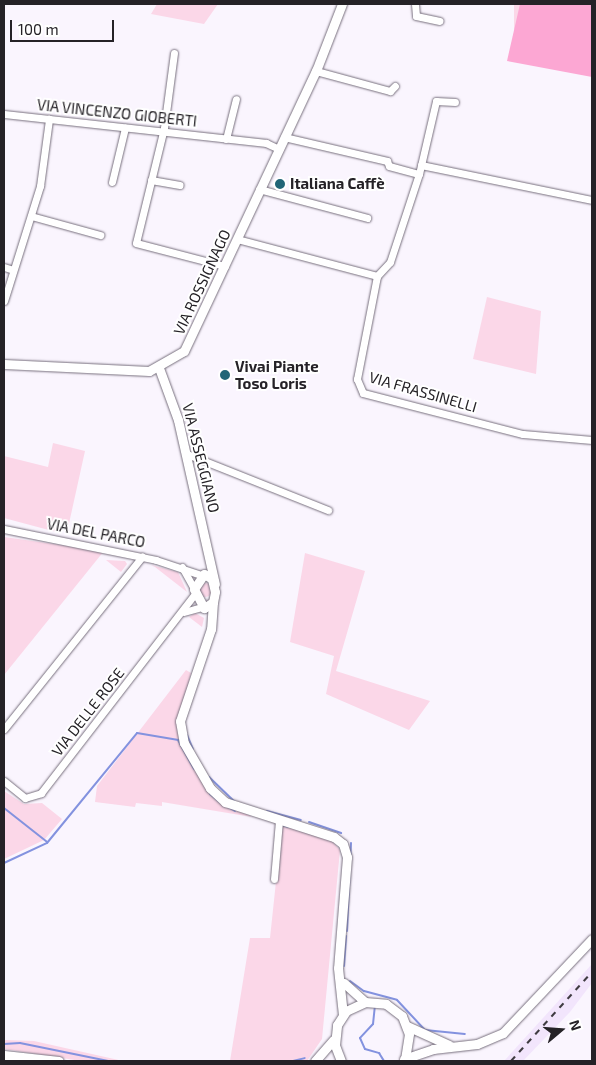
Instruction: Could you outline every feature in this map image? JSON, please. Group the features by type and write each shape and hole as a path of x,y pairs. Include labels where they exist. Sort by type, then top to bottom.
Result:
{"street":[{"name":"VIA ROSSIGNAGO","path":"159,368 190,343 259,189 316,71 342,4"},
{"path":"415,4 416,16 439,21"},
{"path":"174,53 161,132 136,243 225,266"},
{"path":"316,71 390,91 395,86"},
{"path":"226,139 236,99"},
{"path":"284,137 387,161 389,166 418,174 436,100 455,102"},
{"name":"VIA VINCENZO GIOBERTI","path":"4,114 226,139 278,149"},
{"path":"4,301 31,216 49,119"},
{"path":"112,182 125,128"},
{"path":"421,165 592,200"},
{"name":"VIA FRASSINELLI","path":"418,174 390,262 377,276 357,379 363,393 523,434 592,440"},
{"path":"150,180 180,185"},
{"path":"259,189 367,218"},
{"path":"31,216 100,234"},
{"path":"237,239 377,276"},
{"path":"4,268 13,270"},
{"path":"5,363 131,371 159,368"},
{"name":"VIA ASSEGGIANO","path":"159,368 187,454 211,556 214,584 211,629 180,721 191,760 221,799 334,837 346,851 341,979 343,1015 330,1050 315,1061"},
{"path":"187,454 328,510"},
{"name":"VIA DEL PARCO","path":"4,529 142,557 202,574"},
{"path":"194,592 211,556"},
{"path":"4,729 142,557"},
{"path":"181,567 194,592"},
{"path":"202,574 214,584"},
{"name":"VIA ASSEGGIANO","path":"194,592 208,621 201,654"},
{"name":"VIA DELLE ROSE","path":"4,781 25,798 41,793 184,612 194,592"},
{"path":"184,612 202,608 213,602"},
{"path":"274,879 279,820"},
{"path":"403,1060 454,1046 477,1044 510,1028 592,939"},
{"path":"341,979 365,1002"},
{"path":"343,1015 365,1002 386,1004 407,1026 454,1046"},
{"path":"403,1060 410,1042 407,1026"},
{"path":"334,1038 342,1061"},
{"path":"4,1055 59,1061"}],"shaded area":[{"path":"157,4 218,4 204,24 151,14"},
{"path":"514,4 520,4 520,61 514,61"},
{"path":"520,4 592,4 592,77 507,61"},
{"path":"487,297 541,311 536,374 473,359"},
{"path":"53,443 85,451 68,528 61,527 60,533 4,518 4,456 48,467"},
{"path":"4,537 104,551 4,675"},
{"path":"305,553 365,571 336,671 430,701 409,730 326,694 334,656 290,642"},
{"path":"106,560 125,561 127,564 121,572"},
{"path":"151,565 178,572 187,592 155,567"},
{"path":"202,583 208,583 212,590 208,597 202,597 198,593 198,587"},
{"path":"195,613 204,618 202,627 189,617"},
{"path":"186,670 191,673 181,714 186,742 217,796 252,817 162,802 162,806 136,803 135,807 95,802 97,786"},
{"path":"4,791 24,804 42,803 62,819 44,840 4,859"},
{"path":"282,825 332,841 340,850 322,1039 307,1061 230,1061 250,938 270,938"},
{"path":"592,964 592,983 570,1012 523,1061 504,1061"},
{"path":"4,1040 34,1041 123,1061 81,1061 4,1049"}],"waterway":[{"path":"4,863 47,843 137,733 178,740 194,769"},
{"path":"187,735 193,749"},
{"path":"209,777 234,801"},
{"path":"210,794 220,802"},
{"path":"228,807 235,811"},
{"path":"4,808 47,842"},
{"path":"267,811 301,820"},
{"path":"309,822 341,833"},
{"path":"282,825 288,827"},
{"path":"347,931 351,843"},
{"path":"344,966 346,936"},
{"path":"350,981 364,991 397,1000 425,1030 465,1034"},
{"path":"375,1005 373,1024 360,1038 365,1049 379,1053 384,1061"},
{"path":"4,1044 20,1043 108,1061"},
{"path":"293,1061 305,1058"}],"railway":[{"path":"511,1061 592,972"}],"place":[{"name":"Italiana Caffè","path":"280,184"},
{"name":"Vivai Piante Toso Loris","path":"225,375"}]}
